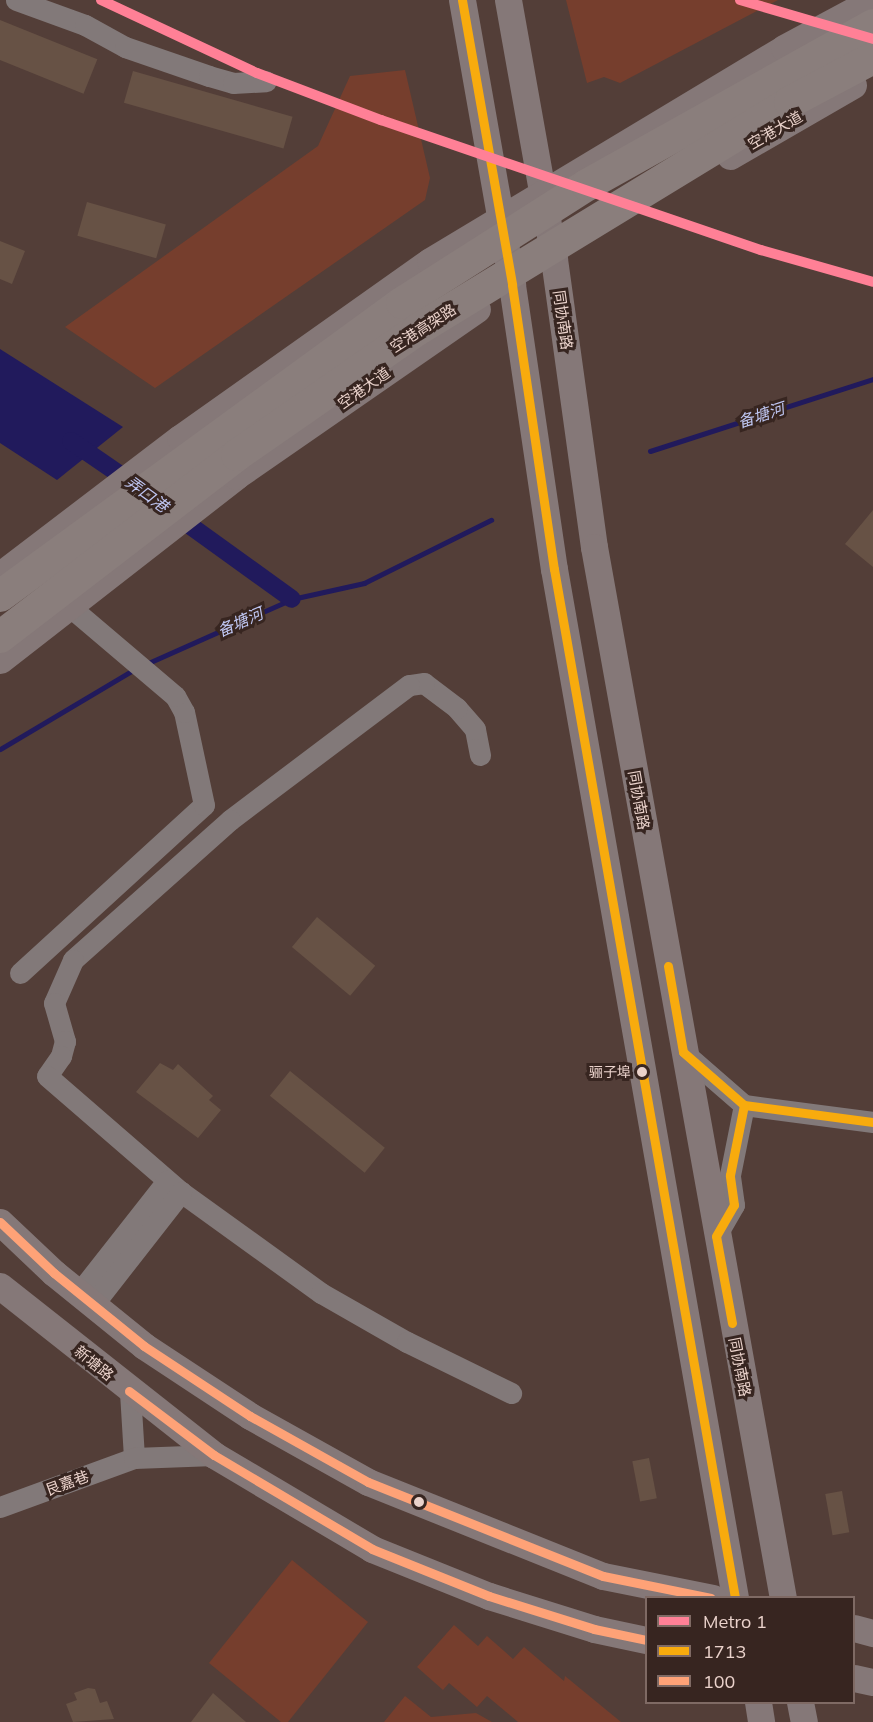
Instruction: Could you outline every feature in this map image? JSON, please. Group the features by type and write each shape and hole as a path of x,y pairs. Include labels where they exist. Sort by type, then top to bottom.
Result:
{"highway":[{"name":"空港高架路","path":"0,596 402,303 587,185 873,25"},
{"name":"空港高架路","path":"0,638 237,455 417,330 780,108 873,58"}],"main road":[{"path":"462,0 512,285 554,569 735,1596"},
{"name":"同协南路","path":"508,0 554,258 594,547 716,1236 783,1596"},
{"path":"0,575 180,438 430,261 784,48 873,0"},
{"name":"空港大道","path":"0,660 236,476 512,285 554,258 873,75"},
{"path":"0,1222 85,1300 144,1346 250,1416 368,1482 603,1576 703,1596"},
{"name":"新塘路","path":"0,1286 130,1392 214,1455 372,1549 489,1596 594,1629 645,1640"},
{"path":"855,1628 873,1633"},
{"path":"855,1678 873,1682"},
{"path":"758,1704 761,1722"},
{"path":"800,1704 804,1722"}],"street":[{"path":"16,0 84,26 125,47 209,76 233,83 266,81"},
{"path":"20,973 204,806 184,712 166,689 69,606"},
{"path":"480,755 475,729 457,708 424,683 409,685 230,820 73,960 59,984 54,1003 65,1041 61,1056 47,1076 174,1186 321,1293 407,1342 511,1393"},
{"path":"683,1052 744,1105 873,1122"},
{"path":"716,1236 734,1205 730,1175 744,1105"},
{"path":"85,1300 174,1186"},
{"path":"130,1392 134,1458"},
{"name":"艮嘉巷","path":"0,1507 134,1458 214,1455"}],"shaded area":[{"path":"566,0 778,0 620,83 604,77 587,83"},
{"path":"405,70 430,178 425,200 155,388 65,327 318,146 350,76"},
{"path":"0,349 123,427 57,480 0,443"},
{"path":"292,1560 368,1622 288,1722 281,1722 209,1663"},
{"path":"454,1625 478,1646 487,1636 513,1659 524,1647 564,1681 565,1676 621,1722 518,1722 487,1696 477,1707 449,1683 443,1690 417,1667"},
{"path":"405,1696 431,1717 476,1713 492,1722 384,1722"}],"building":[{"path":"0,20 97,59 83,94 0,60"},
{"path":"133,71 293,117 283,148 124,103"},
{"path":"87,202 166,225 156,258 77,236"},
{"path":"0,241 25,251 12,284 0,279"},
{"path":"873,510 873,567 845,544"},
{"path":"317,917 375,966 350,996 292,947"},
{"path":"160,1063 173,1070 178,1064 213,1096 209,1100 221,1110 198,1138 136,1092"},
{"path":"290,1071 385,1148 365,1173 270,1096"},
{"path":"649,1458 657,1498 640,1501 632,1461"},
{"path":"842,1491 849,1532 833,1535 825,1494"},
{"path":"88,1688 95,1689 100,1703 107,1701 114,1719 73,1722 66,1704 77,1700 74,1693"},
{"path":"213,1693 246,1722 191,1722"}],"waterway":[{"name":"备塘河","path":"650,451 873,379"},
{"name":"弄口港","path":"71,441 135,485"},
{"name":"弄口港","path":"174,514 292,599"},
{"name":"备塘河","path":"146,664 292,599 364,583 491,520"},
{"name":"备塘河","path":"0,749 135,669"}],"metro line":[{"name":"1","path":"101,0 257,73 381,120 761,250 873,282"},
{"name":"1","path":"740,0 873,39"}],"transit line":[{"name":"1713","path":"462,0 512,285 554,569 735,1596"},
{"name":"1713","path":"668,966 683,1052 744,1105 873,1122"},
{"name":"1713","path":"732,1323 716,1236 734,1205 730,1175 744,1105"},
{"name":"100","path":"0,1222 54,1273 144,1346 250,1416 368,1482 603,1576 701,1596"},
{"name":"100","path":"129,1391 214,1455 372,1549 489,1596 594,1629 645,1640"}],"place":[{"name":"骊子埠","path":"642,1072"}]}
